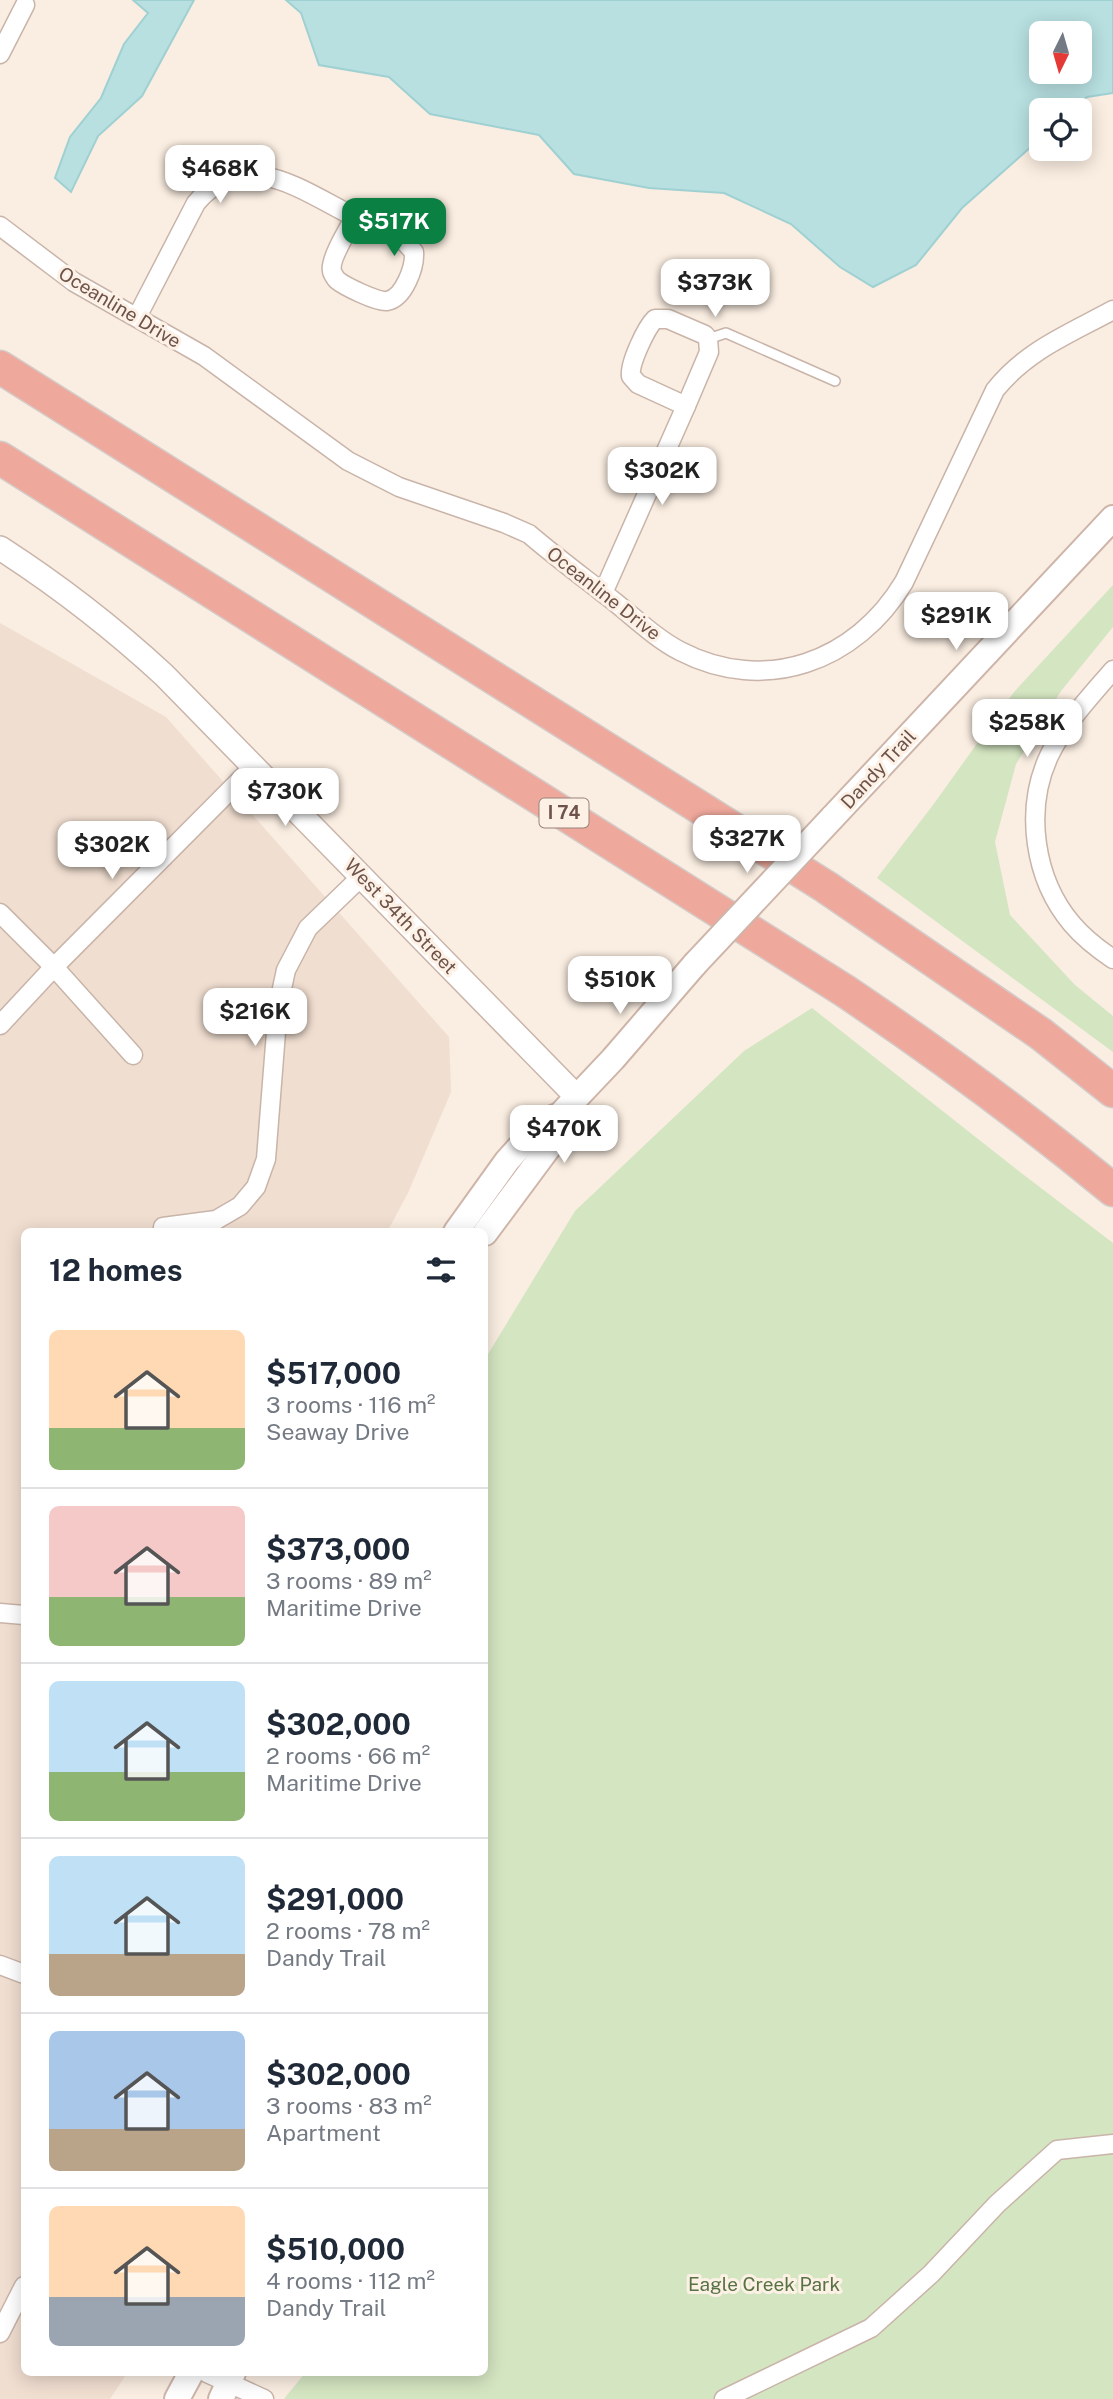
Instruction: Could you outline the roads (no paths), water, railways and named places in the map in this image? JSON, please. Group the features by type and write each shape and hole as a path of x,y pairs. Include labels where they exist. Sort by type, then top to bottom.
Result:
{"highway":[{"path":"0,367 826,887 1041,1034 1113,1091"},
{"name":"I 74","path":"0,458 845,991 907,1032 1017,1113 1113,1189"}],"main road":[{"name":"Dandy Trail","path":"459,1228 507,1161 541,1123 560,1115 613,1059 695,964 1113,518"},
{"name":"Dandy Trail","path":"488,1229 557,1136 560,1115"},
{"path":"177,2399 189,2376"}],"street":[{"path":"0,54 25,5"},
{"path":"137,317 196,203 209,189 226,178 255,174 274,177 404,241 414,252 413,266 400,292 386,301 373,298 336,280 332,272 333,261 355,217"},
{"name":"Oceanline Drive","path":"0,226 74,282 204,356 348,461 400,487 529,534 678,650 713,664 740,670 786,668 830,654 861,634 893,601 986,404 1004,377 1035,351 1113,310"},
{"path":"603,593 686,406 709,352 705,335 668,319 655,319 631,366 631,376 638,384 686,406"},
{"name":"West 34th Street","path":"0,548 40,574 120,634 179,689 577,1097"},
{"path":"1113,670 1062,732 1042,774 1036,802 1038,848 1052,892 1084,937 1113,959"},
{"path":"0,1025 255,765"},
{"path":"163,1227 216,1220 240,1206 256,1187 266,1159 278,1007 286,970 308,928 362,876"},
{"path":"0,914 54,967 133,1055"},
{"path":"0,1613 21,1615"},
{"path":"0,1965 21,1973"},
{"path":"724,2399 871,2328 931,2274 997,2204 1057,2150 1113,2144"},
{"path":"0,2333 21,2292"},
{"path":"222,2382 264,2399"}],"lane":[{"path":"708,339 726,333 835,381"}],"water":[{"path":"133,0 194,0 142,96 98,136 71,192 55,178 70,137 101,98 124,44 148,13"},
{"path":"286,0 1113,0 1113,93 1086,98 1029,98 1029,149 962,208 916,265 873,287 840,267 791,224 724,193 649,188 574,174 539,135 430,114 389,77 319,65 301,13"}],"park label":[{"name":"Eagle Creek Park","path":"764,2284"}]}
